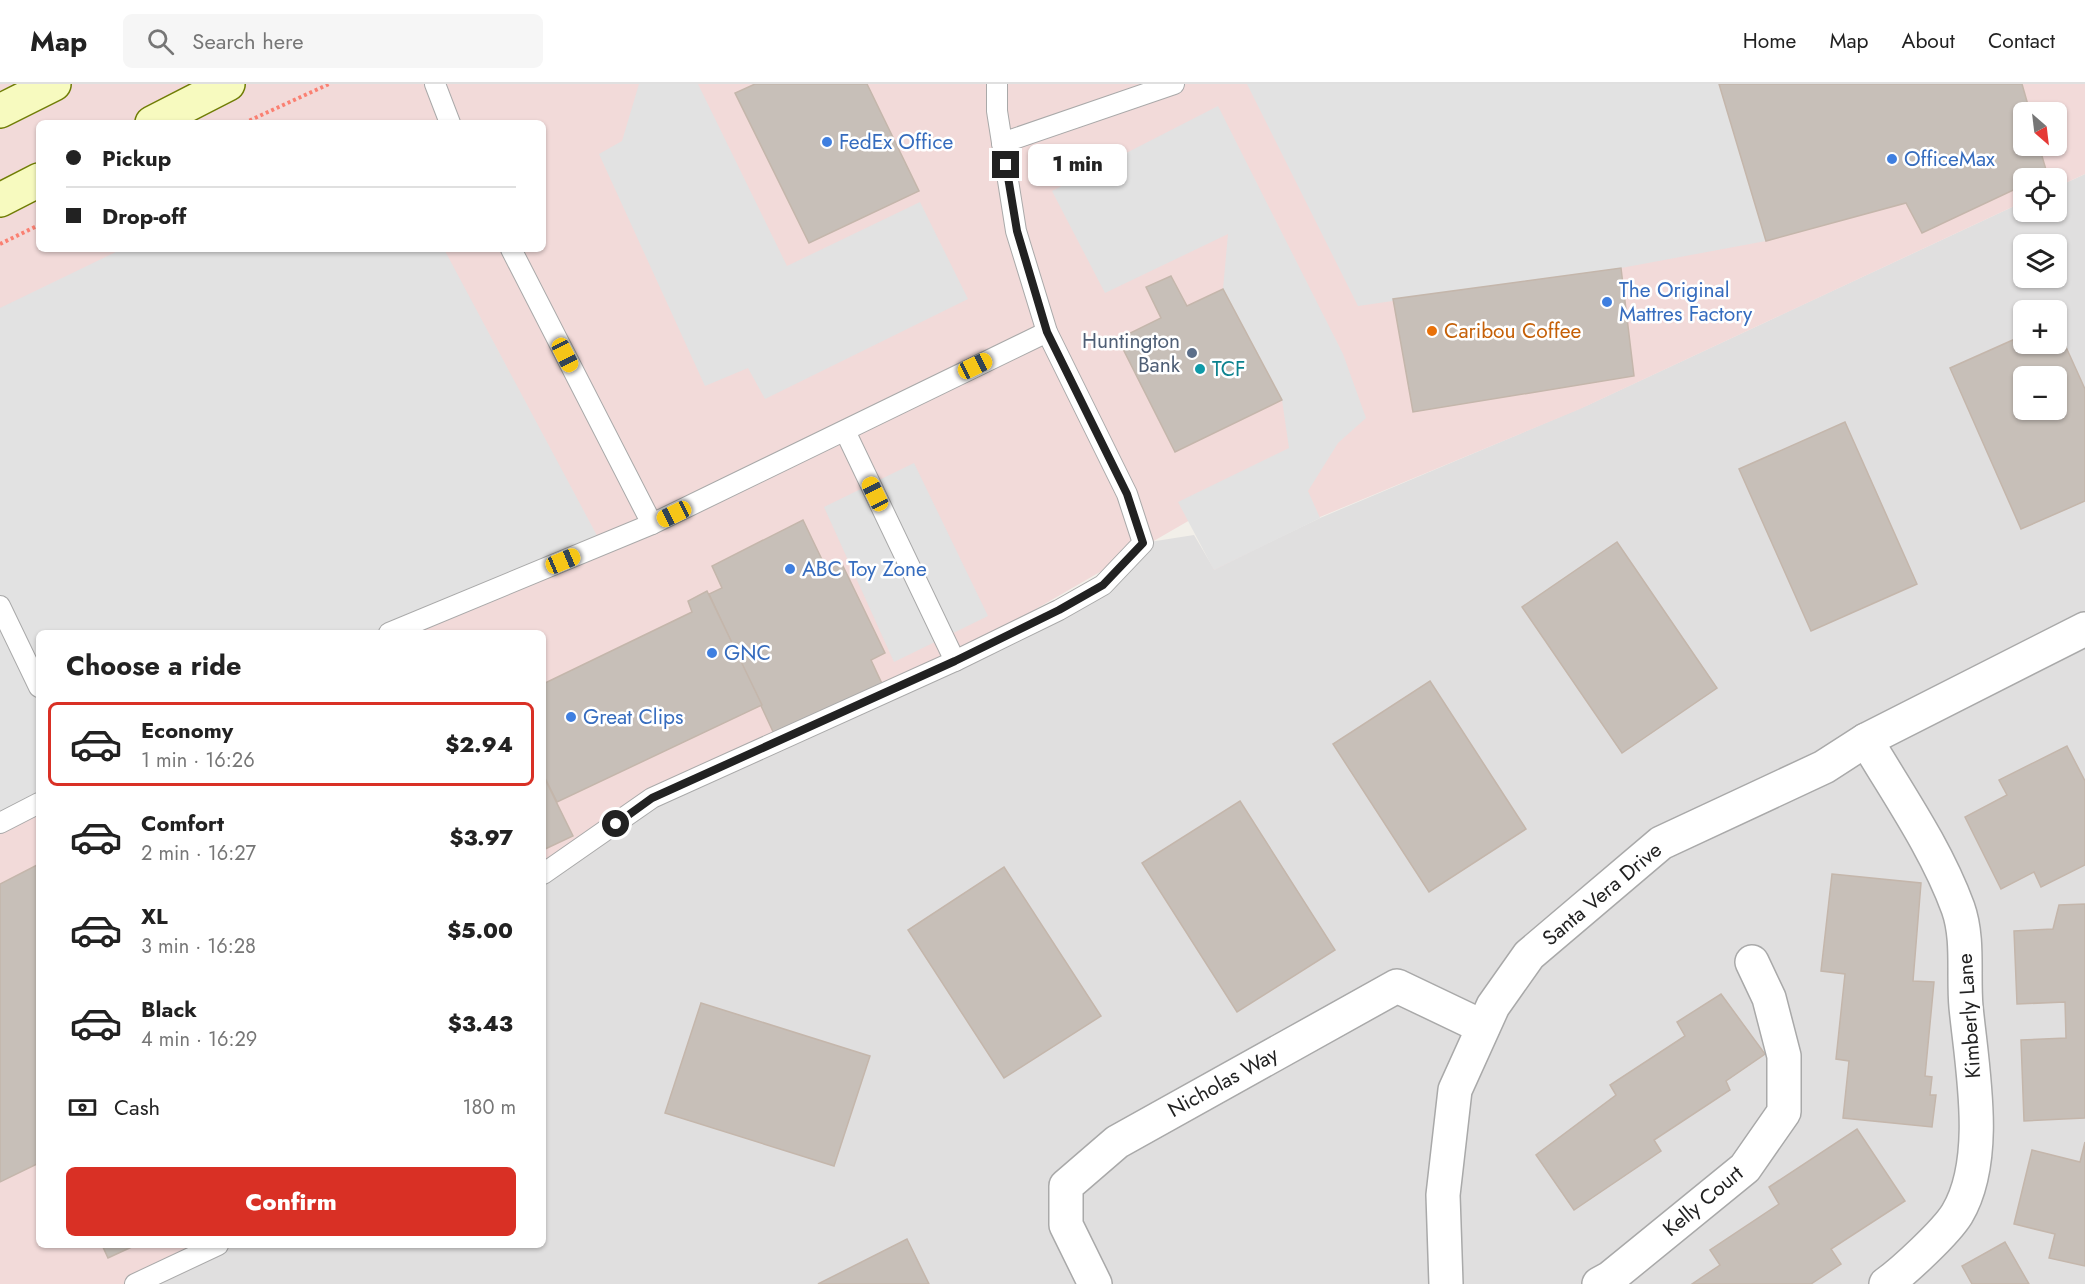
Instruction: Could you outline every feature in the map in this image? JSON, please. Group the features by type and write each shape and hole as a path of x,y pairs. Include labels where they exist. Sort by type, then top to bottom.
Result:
{"street":[{"path":"0,111 54,84"},
{"path":"158,120 228,84"},
{"path":"0,200 36,182"},
{"name":"Santa Vera Drive","path":"1446,1284 1443,1195 1455,1090 1493,1006 1529,955 1661,843 1824,767 1866,740 2085,629"},
{"name":"Kimberly Lane","path":"1866,740 1943,872 1959,910 1965,954 1966,1002 1976,1105 1973,1160 1968,1188 1957,1215 1901,1273 1886,1284"},
{"name":"Kelly Court","path":"1599,1284 1611,1278 1745,1168 1784,1112 1784,1056 1769,998 1752,962"},
{"name":"Nicholas Way","path":"1095,1284 1066,1225 1066,1186 1117,1142 1397,986 1483,1027"}],"lane":[{"path":"435,84 449,120"},
{"path":"546,872 652,798 955,661 1059,610 1103,585 1143,543 1127,494 1047,332 1017,231 997,111 997,84"},
{"path":"1002,143 1174,84"},
{"path":"513,252 652,524"},
{"path":"396,630 652,524 1047,332"},
{"path":"845,431 955,661"},
{"path":"0,606 36,681"},
{"path":"0,823 36,805"},
{"path":"135,1284 212,1248"}],"path":[{"path":"250,120 328,84"},
{"path":"0,244 36,226"}],"shaded area":[{"path":"0,84 2085,84 2085,174 2067,182 2067,168 2013,168 2013,207 1580,409 1320,517 1214,570 1190,520 911,681 652,798 546,880 546,630 36,630 36,1248 205,1248 127,1284 0,1284"},
{"path":"639,84 698,84 787,266 920,202 968,299 765,399 748,368 705,386 599,154 622,141"},
{"path":"1247,84 1719,84 1766,241 1621,268 1358,306"},
{"path":"1218,106 1343,354 1366,418 1338,443 1308,491 1320,518 1214,570 1178,502 1289,448 1282,400 1223,289 1228,234 1105,293 1052,191"},
{"path":"2085,174 2085,1284 135,1284 212,1248 546,1248 546,880 652,798 1103,586 1143,543 1194,535 1214,569 1320,518 1588,405 2013,207 2013,222 2067,222 2067,182"},
{"path":"116,252 446,252 602,545 409,630 36,630 36,805 0,823 0,308"},
{"path":"914,463 988,616 894,662 824,507"}],"building":[{"name":"FedEx Office","path":"755,84 867,84 919,191 809,243 735,93"},
{"name":"OfficeMax","path":"1719,84 2022,84 2027,102 2013,102 2013,156 2042,156 2046,168 2013,168 2013,190 1922,233 1906,203 1766,241"},
{"path":"1621,268 1634,376 1413,412 1393,299"},
{"name":"TCF","path":"1171,276 1187,306 1223,289 1282,400 1175,452 1118,339 1161,318 1146,287"},
{"path":"2013,340 2013,354 2067,354 2067,349 2085,389 2085,501 2021,529 1950,368"},
{"path":"1845,422 1917,584 1811,631 1739,469"},
{"path":"803,520 827,570 841,562 885,653 871,660 884,688 776,738 709,594 722,588 712,566"},
{"path":"1617,542 1717,688 1622,753 1522,607"},
{"path":"707,591 762,705 557,802 546,780 546,683 692,612 688,601"},
{"path":"1430,681 1526,829 1429,892 1333,744"},
{"path":"2067,746 2085,781 2085,865 2041,887 2034,872 2001,889 1965,817 2007,795 1999,780"},
{"path":"546,781 573,836 546,849"},
{"path":"1240,801 1335,950 1237,1012 1142,863"},
{"path":"36,866 36,1164 0,1182 0,884"},
{"path":"1004,867 1101,1016 1004,1078 908,930"},
{"path":"1832,874 1921,883 1913,981 1934,982 1925,1076 1932,1077 1930,1095 1936,1095 1932,1127 1843,1118 1849,1061 1836,1059 1845,974 1821,971"},
{"path":"2085,904 2085,1118 2024,1121 2021,1040 2066,1038 2065,1002 2017,1004 2014,931 2053,929 2059,905"},
{"path":"1721,994 1765,1054 1726,1081 1730,1090 1654,1140 1661,1151 1574,1210 1536,1155 1616,1095 1610,1085 1685,1036 1677,1022"},
{"path":"701,1003 870,1056 834,1166 665,1113"},
{"path":"1857,1129 1905,1201 1831,1249 1841,1264 1811,1284 1692,1284 1720,1265 1710,1250 1779,1204 1769,1187"},
{"path":"2085,1142 2085,1266 2049,1258 2055,1234 2014,1224 2032,1150 2080,1162"},
{"path":"907,1239 929,1284 818,1284"},
{"path":"2005,1242 2029,1284 1972,1284 1962,1266"},
{"path":"103,1248 130,1248 108,1258"}],"place":[{"name":"FedEx Office","path":"827,142"},
{"name":"OfficeMax","path":"1892,159"},
{"name":"The Original Mattres Factory","path":"1607,302"},
{"name":"Caribou Coffee","path":"1432,331"},
{"name":"Huntington Bank","path":"1192,353"},
{"name":"TCF","path":"1200,369"},
{"name":"ABC Toy Zone","path":"790,569"},
{"name":"GNC","path":"712,653"},
{"name":"Great Clips","path":"571,717"}],"route":[{"path":"616,824 652,798 955,661 1059,610 1103,585 1143,543 1127,494 1047,332 1017,231 1006,165"}]}
